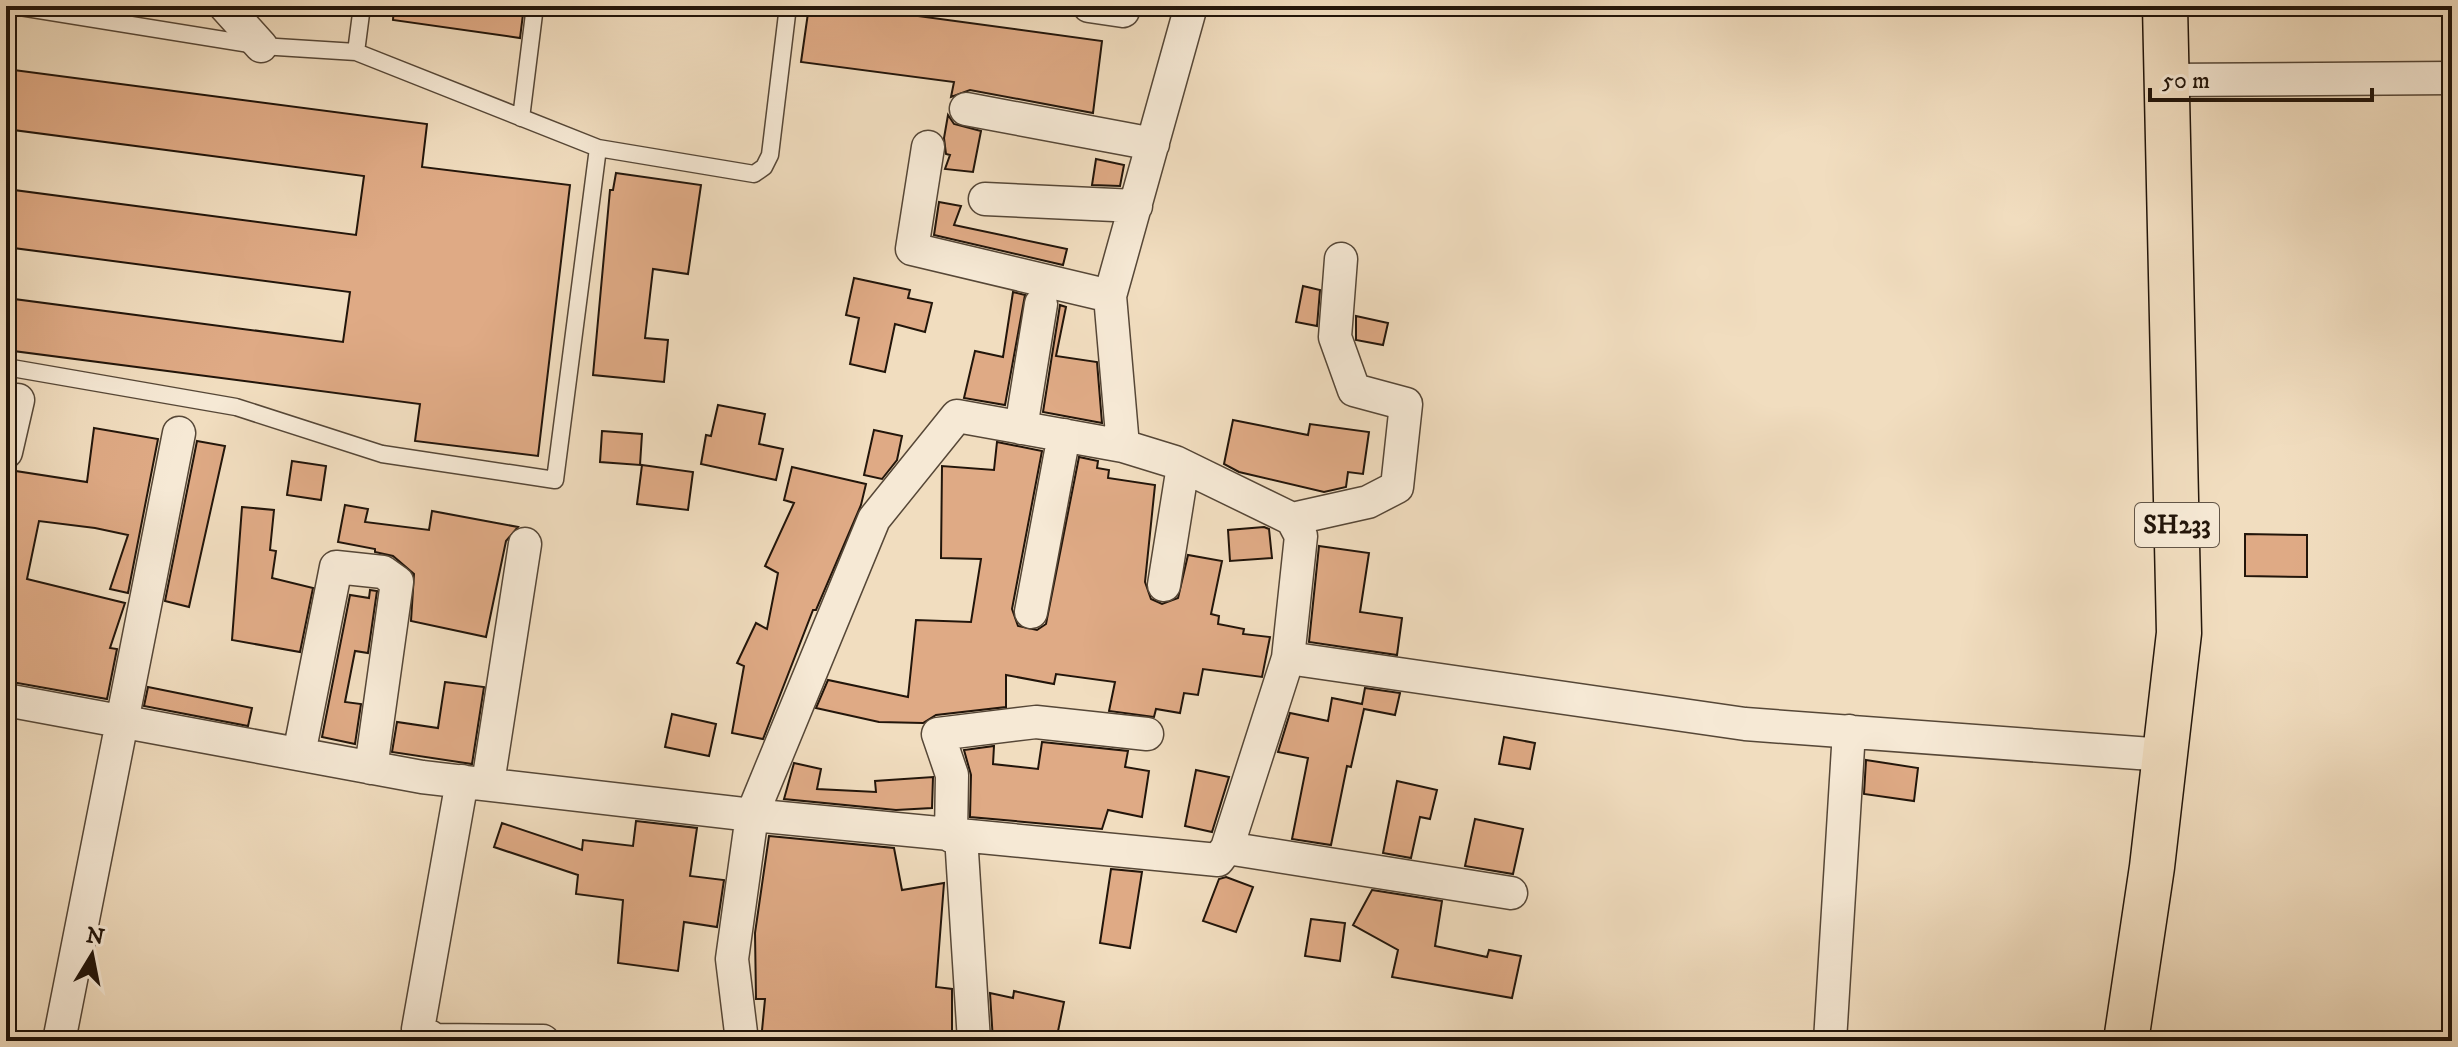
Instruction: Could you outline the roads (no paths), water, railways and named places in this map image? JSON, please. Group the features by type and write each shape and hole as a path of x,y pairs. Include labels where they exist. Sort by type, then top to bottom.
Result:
{"main road":[{"name":"SH233","path":"2126,1041 2179,633 2165,6"}],"street":[{"path":"225,6 261,46"},
{"path":"1089,6 1123,11"},
{"path":"1123,446 1110,296 1191,6"},
{"path":"2167,80 2452,78"},
{"path":"966,109 1153,144"},
{"path":"928,147 912,249 1110,296"},
{"path":"985,199 1136,206"},
{"path":"1292,519 1368,502 1397,487 1406,404 1354,390 1335,337 1341,259"},
{"path":"1021,428 1041,304"},
{"path":"6,452 18,400"},
{"path":"6,700 371,768 475,782 752,815 1218,860 1227,848 1288,658 1301,536 1292,519 1183,466 1123,446 957,416 874,519 752,815 732,959 742,1041"},
{"path":"59,1041 179,433"},
{"path":"1031,612 1064,435"},
{"path":"1164,585 1183,466"},
{"path":"525,544 475,782 418,1029 435,1040 543,1041"},
{"path":"299,754 336,567 383,572 397,582 371,768"},
{"path":"1288,658 1745,724 2165,755"},
{"path":"974,1041 952,775 938,734 1036,722 1147,734"},
{"path":"1830,1041 1849,731"},
{"path":"1227,848 1511,893"}],"lane":[{"path":"14,6 261,46 356,52 598,148 754,174 764,167 770,155 788,6"},
{"path":"356,52 362,6"},
{"path":"521,118 535,6"},
{"path":"6,367 236,407 382,454 555,480 598,148"}]}
